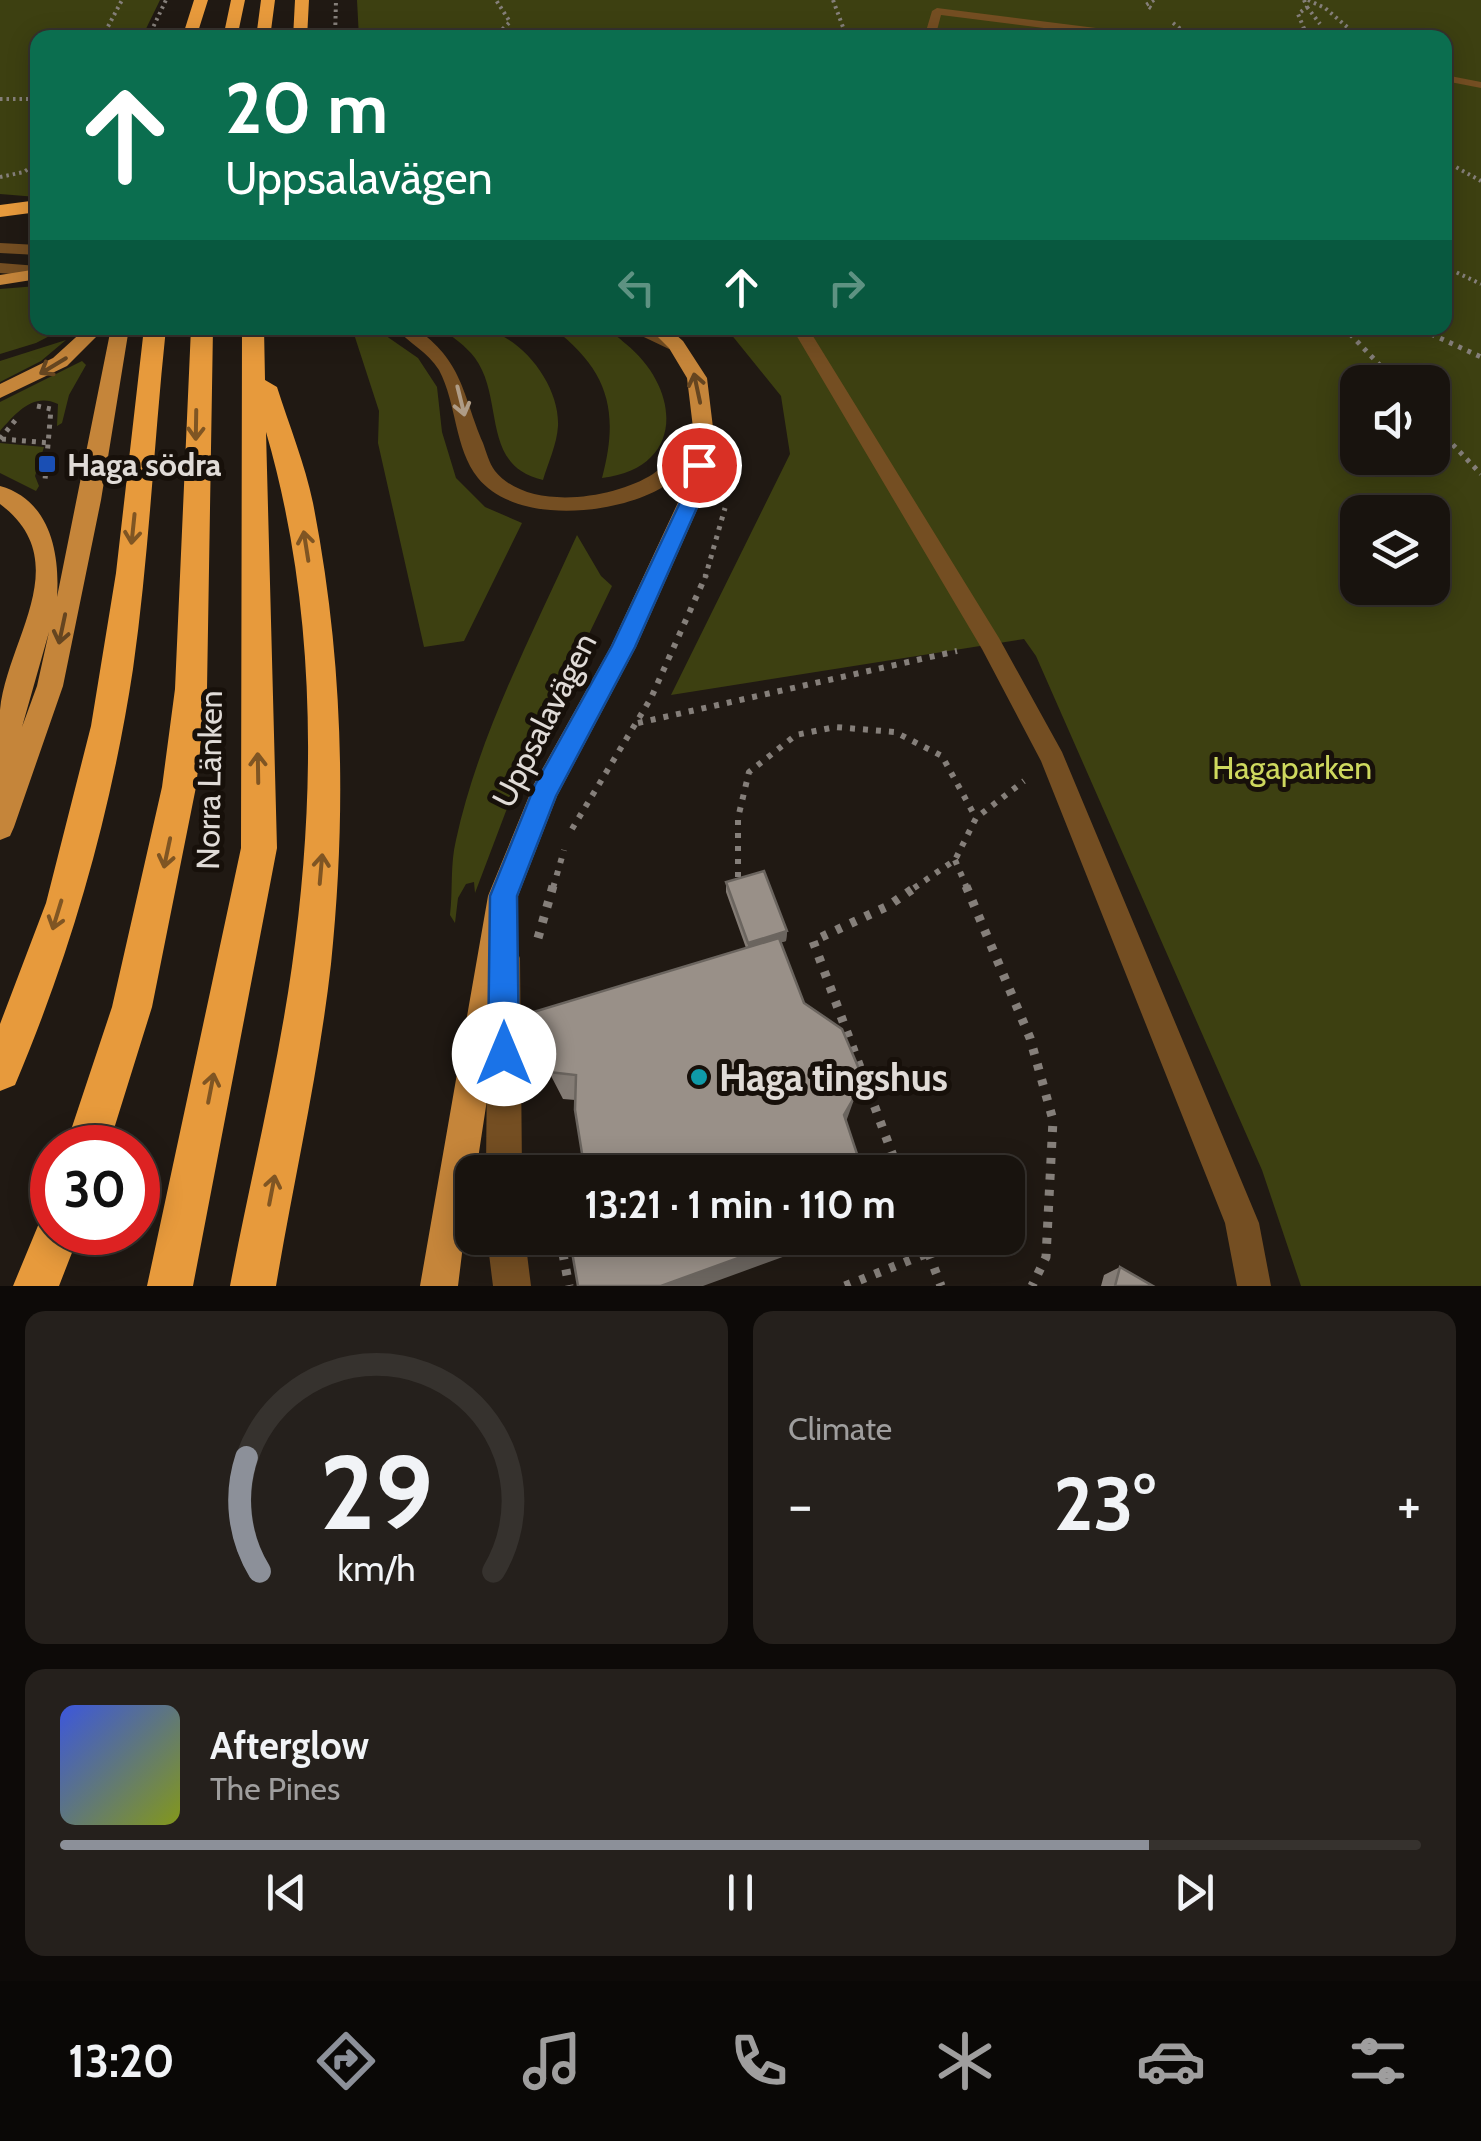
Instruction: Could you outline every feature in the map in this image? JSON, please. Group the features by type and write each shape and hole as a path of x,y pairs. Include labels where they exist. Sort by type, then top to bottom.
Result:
{"highway":[{"path":"189,30 201,0"},
{"path":"232,30 238,0"},
{"path":"264,30 268,0"},
{"path":"300,30 302,0"},
{"path":"0,211 30,207"},
{"path":"0,1070 20,1028 55,924 82,836 104,740 126,606 154,335"},
{"name":"Norra Länken","path":"94,1125 132,1007 180,786 191,689 202,335"},
{"path":"253,1286 311,968 322,854 326,747 314,599 299,499 254,342"},
{"name":"Norra Länken","path":"170,1286 259,848 254,342"},
{"path":"36,1286 49,1255"}],"main road":[{"path":"0,280 30,274"},
{"path":"0,392 60,362 89,335"},
{"path":"0,828 50,686 90,500 119,335"},
{"name":"Uppsalavägen","path":"440,1286 504,896 544,793 623,647 694,494 704,436 697,378 665,335"},
{"path":"0,493 26,508 39,524 49,567 42,609 8,728 14,783"}],"street":[{"path":"0,248 30,250"},
{"path":"0,268 30,272"},
{"path":"415,335 430,344 455,376 487,476 508,491 541,502 587,503 619,497 660,478 704,436"},
{"path":"651,335 676,345"},
{"path":"504,896 504,1155"},
{"path":"508,1255 512,1286"}],"lane":[{"path":"931,30 937,11 1088,30"},
{"path":"1452,79 1481,85"},
{"path":"804,335 991,644 1053,759 1242,1223 1254,1286"}],"path":[{"path":"106,30 122,0"},
{"path":"152,30 166,0"},
{"path":"335,30 336,0"},
{"path":"496,0 510,22 502,30"},
{"path":"832,0 844,30"},
{"path":"1306,0 1320,24"},
{"path":"1306,0 1325,8 1351,30"},
{"path":"1305,30 1298,14 1307,7"},
{"path":"0,99 30,99"},
{"path":"1452,165 1481,181"},
{"path":"0,177 30,168"},
{"path":"1452,270 1481,284"},
{"path":"1352,335 1380,365"},
{"path":"1434,335 1481,357"},
{"path":"0,439 27,409 51,408 46,480"},
{"path":"0,439 50,443"},
{"path":"1450,442 1481,474"},
{"path":"536,952 568,835 636,724 690,614 720,533 727,497"},
{"path":"636,724 991,644"},
{"path":"738,876 738,818 750,772 796,735 835,727 895,732 942,756 976,818"},
{"path":"893,1155 813,941 888,906 954,860 976,818 1053,759"},
{"path":"954,860 1030,1038 1053,1120 1046,1257 1032,1286"},
{"path":"563,1255 569,1286"},
{"path":"845,1286 923,1255"},
{"path":"929,1255 941,1286"}],"green space":[{"path":"0,0 160,0 145,30 30,30 30,196 0,194"},
{"name":"Hagaparken","path":"357,0 1481,0 1481,1286 1301,1286 1262,1170 1036,656 1024,639 671,695 790,454 781,396 732,335 1452,335 1452,30 359,30"},
{"path":"30,287 30,335 51,335 0,354 0,289"},
{"path":"354,335 385,335 418,358 437,387 442,432 456,478 485,507 522,523 464,641 424,647 378,443 379,411"},
{"path":"450,335 500,335 523,351 545,379 557,410 558,426 543,480 523,472 510,461 502,446 484,374 475,358"},
{"path":"561,335 614,335 644,362 657,383 665,404 666,424 661,443 649,459 629,471 602,478 610,432 605,394 597,376"},
{"path":"66,340 41,361 0,382 0,361"},
{"path":"82,361 86,365 69,395 62,423 57,426 58,404 41,401 26,406 0,431 0,402"},
{"path":"0,443 44,447 35,476 39,486 36,491 0,473"},
{"path":"577,535 601,576 612,586 514,790 475,893 474,882 466,884 458,898 455,923 450,915 453,858 478,761"}],"building":[{"path":"764,871 787,931 748,943 726,882"},
{"name":"Haga tingshus","path":"779,938 804,1003 842,1029 859,1069 856,1094 844,1115 857,1155 582,1155 575,1110 576,1075 549,1072 530,1013"},
{"path":"573,1255 746,1255 661,1286 578,1286"},
{"path":"1120,1267 1153,1286 1115,1286"}],"place":[{"name":"Haga södra","path":"47,464"},
{"name":"Haga tingshus","path":"699,1077"}],"route":[{"path":"504,1054 504,896 544,793 623,647 694,494 699,465"}]}
